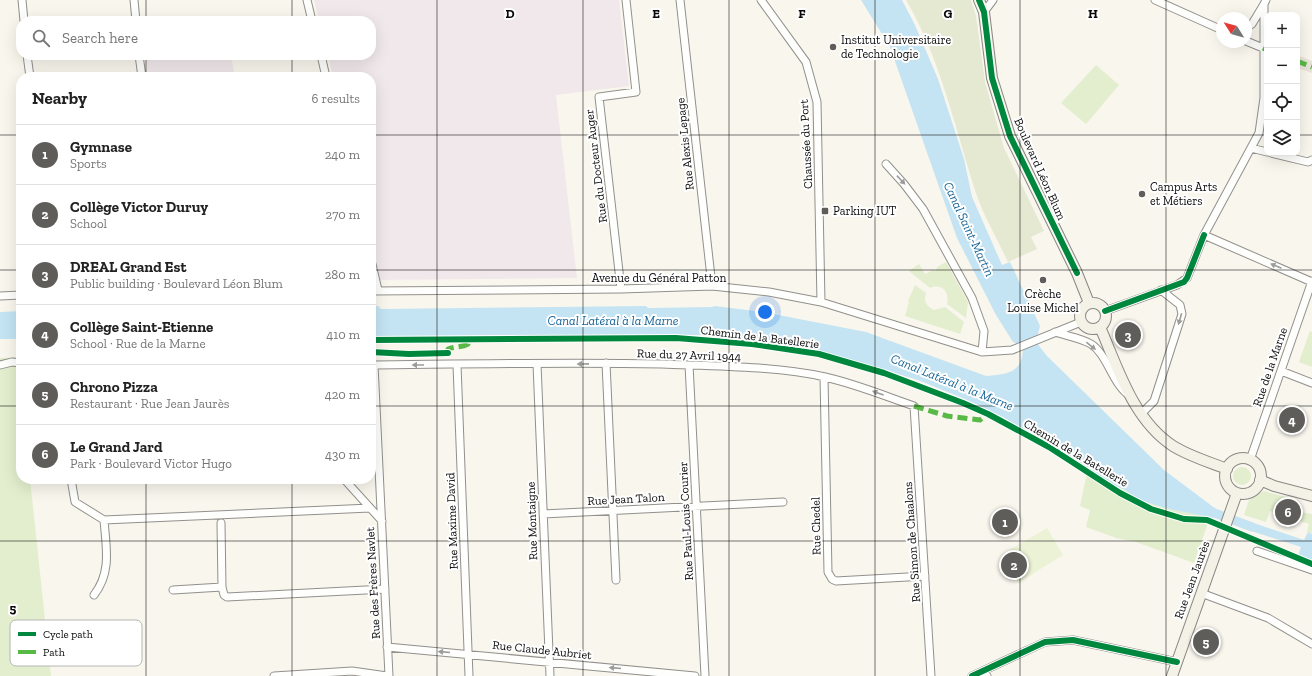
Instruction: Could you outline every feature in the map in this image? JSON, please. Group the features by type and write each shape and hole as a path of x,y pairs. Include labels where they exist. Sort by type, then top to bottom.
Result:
{"main road":[{"name":"Boulevard Léon Blum","path":"979,0 984,12 992,78 1010,136 1077,273 1089,304"},
{"path":"1085,305 1100,305 1105,311 1106,318 1100,327 1096,329 1087,328 1081,322 1080,313 1085,305"},
{"path":"1100,327 1132,398 1141,414 1158,433 1173,446 1227,469"},
{"path":"1244,458 1250,460 1260,470 1260,480 1258,485 1251,492 1236,497 1228,486 1225,474 1234,460 1244,458"},
{"path":"1260,480 1274,486 1312,496"},
{"name":"Rue Jean Jaurès","path":"1172,676 1236,497"}],"street":[{"path":"22,0 24,16"},
{"path":"134,0 136,16"},
{"path":"307,0 311,16"},
{"name":"Rue du Docteur Auger","path":"621,289 599,96 636,92 626,0"},
{"name":"Rue Alexis Lepage","path":"680,0 712,286"},
{"name":"Chaussée du Port","path":"761,0 806,62 817,102 821,302"},
{"path":"984,12 993,0"},
{"path":"1155,0 1216,27"},
{"path":"1252,24 1265,2"},
{"path":"1105,311 1184,282 1187,278 1204,235 1259,133 1264,98 1263,48 1265,2"},
{"path":"1252,43 1263,48"},
{"path":"28,60 30,72"},
{"path":"140,60 141,72"},
{"path":"322,60 325,72"},
{"path":"1251,148 1264,151"},
{"path":"1283,156 1308,162 1312,160"},
{"path":"886,164 923,209 972,298 984,331 982,352"},
{"path":"1204,235 1312,281"},
{"name":"Rue de la Marne","path":"1250,460 1312,281"},
{"name":"Avenue du Général Patton","path":"376,291 621,289 712,286 769,292 821,302 982,352 1012,350 1081,322"},
{"path":"1141,414 1154,401 1182,314 1180,305 1161,290"},
{"path":"0,296 16,295"},
{"path":"1052,334 1092,345 1108,367 1121,391 1132,398"},
{"path":"0,365 16,362"},
{"path":"606,363 616,580"},
{"name":"Rue du 27 Avril 1944","path":"376,365 606,363 689,365 770,370 824,377 870,390 914,406"},
{"name":"Rue Montaigne","path":"537,364 550,676"},
{"name":"Rue Maxime David","path":"457,365 469,676"},
{"name":"Rue Paul-Louis Courier","path":"689,365 704,676"},
{"path":"1281,371 1312,383"},
{"name":"Rue Chedel","path":"824,377 828,572 836,581 925,576"},
{"name":"Rue Simon de Chaalons","path":"914,406 932,676"},
{"path":"376,417 382,521"},
{"path":"72,484 74,502 104,520 370,508"},
{"name":"Rue des Frères Navlet","path":"348,484 382,521 388,676"},
{"name":"Rue Jean Talon","path":"543,514 783,502"},
{"path":"94,595 101,586 106,573 104,520"},
{"path":"221,524 222,587 224,595 227,597 385,588"},
{"path":"1257,551 1309,569"},
{"path":"173,590 222,587"},
{"path":"1201,594 1268,618 1312,644"},
{"path":"974,675 1045,642 1073,640 1177,662"},
{"name":"Rue Claude Aubriet","path":"387,647 696,676"},
{"path":"274,676 352,671 388,676"},
{"path":"974,675 987,676"}],"shaded area":[{"path":"314,0 619,0 629,86 556,95 577,278 376,280 376,72 332,72 329,60 376,60 376,16 318,16"},
{"path":"1300,56 1312,61 1312,73 1300,69"},
{"path":"146,60 232,60 234,72 148,72"}],"green space":[{"path":"906,0 971,0 976,16 985,82 1004,148 1044,231 1031,237 1037,249 1008,262 979,202 938,70 929,46"},
{"path":"1096,65 1119,85 1086,124 1061,103"},
{"path":"946,262 968,302 966,318 947,304 948,300 944,290 938,287 930,288 909,271 919,264 925,274 933,270 936,271 937,267"},
{"path":"915,285 926,293 925,301 929,307 934,310 945,307 964,322 960,334 905,316 908,301"},
{"path":"1310,331 1312,332 1312,367 1299,362"},
{"path":"16,357 16,484 31,484 45,620 10,620 10,666 50,666 51,676 0,676 0,358"},
{"path":"1242,467 1248,470 1251,476 1248,482 1242,485 1236,482 1233,476 1236,470"},
{"path":"1088,468 1104,480 1125,490 1136,499 1169,509 1210,517 1194,563 1136,542 1116,538 1086,527 1090,510 1080,506"},
{"path":"1264,491 1289,498 1290,510 1312,514 1312,533 1307,532 1309,524 1270,511 1266,522 1244,515 1249,500"},
{"path":"1047,528 1063,555 1018,583 1001,555"}],"water":[{"name":"Canal Saint-Martin","path":"861,0 902,0 914,23 938,79 964,159 972,197 1002,265 1010,262 1040,326 1036,342 1047,356 1164,470 1216,509 1214,518 1169,509 1136,499 1125,490 1104,480 1055,447 1003,417 918,380 838,356 775,347 722,335 376,336 376,306 381,309 646,306 648,308 715,306 763,312 866,332 986,376 1007,373 1013,370 1020,362 1023,347 1013,342 996,315 957,238 890,47"},
{"path":"16,311 16,339 0,339 0,312"},
{"path":"1242,519 1304,540 1308,532 1312,534 1312,560 1298,556 1301,547 1239,527"}],"waterway":[{"name":"Canal Latéral à la Marne","path":"1204,509 1252,527"}],"marked path":[{"path":"1300,62 1312,67"},
{"path":"447,353 448,349 468,344 468,339"},
{"path":"914,406 947,416 980,420 988,414"}],"cycle path":[{"path":"979,0 984,12 992,78 1010,136 1077,273"},
{"path":"1105,311 1184,282 1204,235"},
{"name":"Chemin de la Batellerie","path":"376,340 676,338 752,344 819,354 884,373 988,414 1049,447 1120,493 1151,509 1184,519 1207,520 1312,564"},
{"path":"376,352 409,354 448,353"},
{"path":"972,676 1045,642 1073,640 1177,662"}],"place":[{"name":"Institut Universitaire de Technologie","path":"833,47"},
{"name":"Campus Arts et Métiers","path":"1142,194"},
{"name":"Parking IUT","path":"825,211"},
{"name":"Crèche Louise Michel","path":"1043,280"},
{"name":"DREAL Grand Est","path":"1128,335"},
{"name":"Collège Saint-Etienne","path":"1292,420"},
{"name":"Le Grand Jard","path":"1288,512"},
{"name":"Gymnase","path":"1005,522"},
{"name":"Collège Victor Duruy","path":"1014,565"},
{"name":"Chrono Pizza","path":"1206,642"}]}
